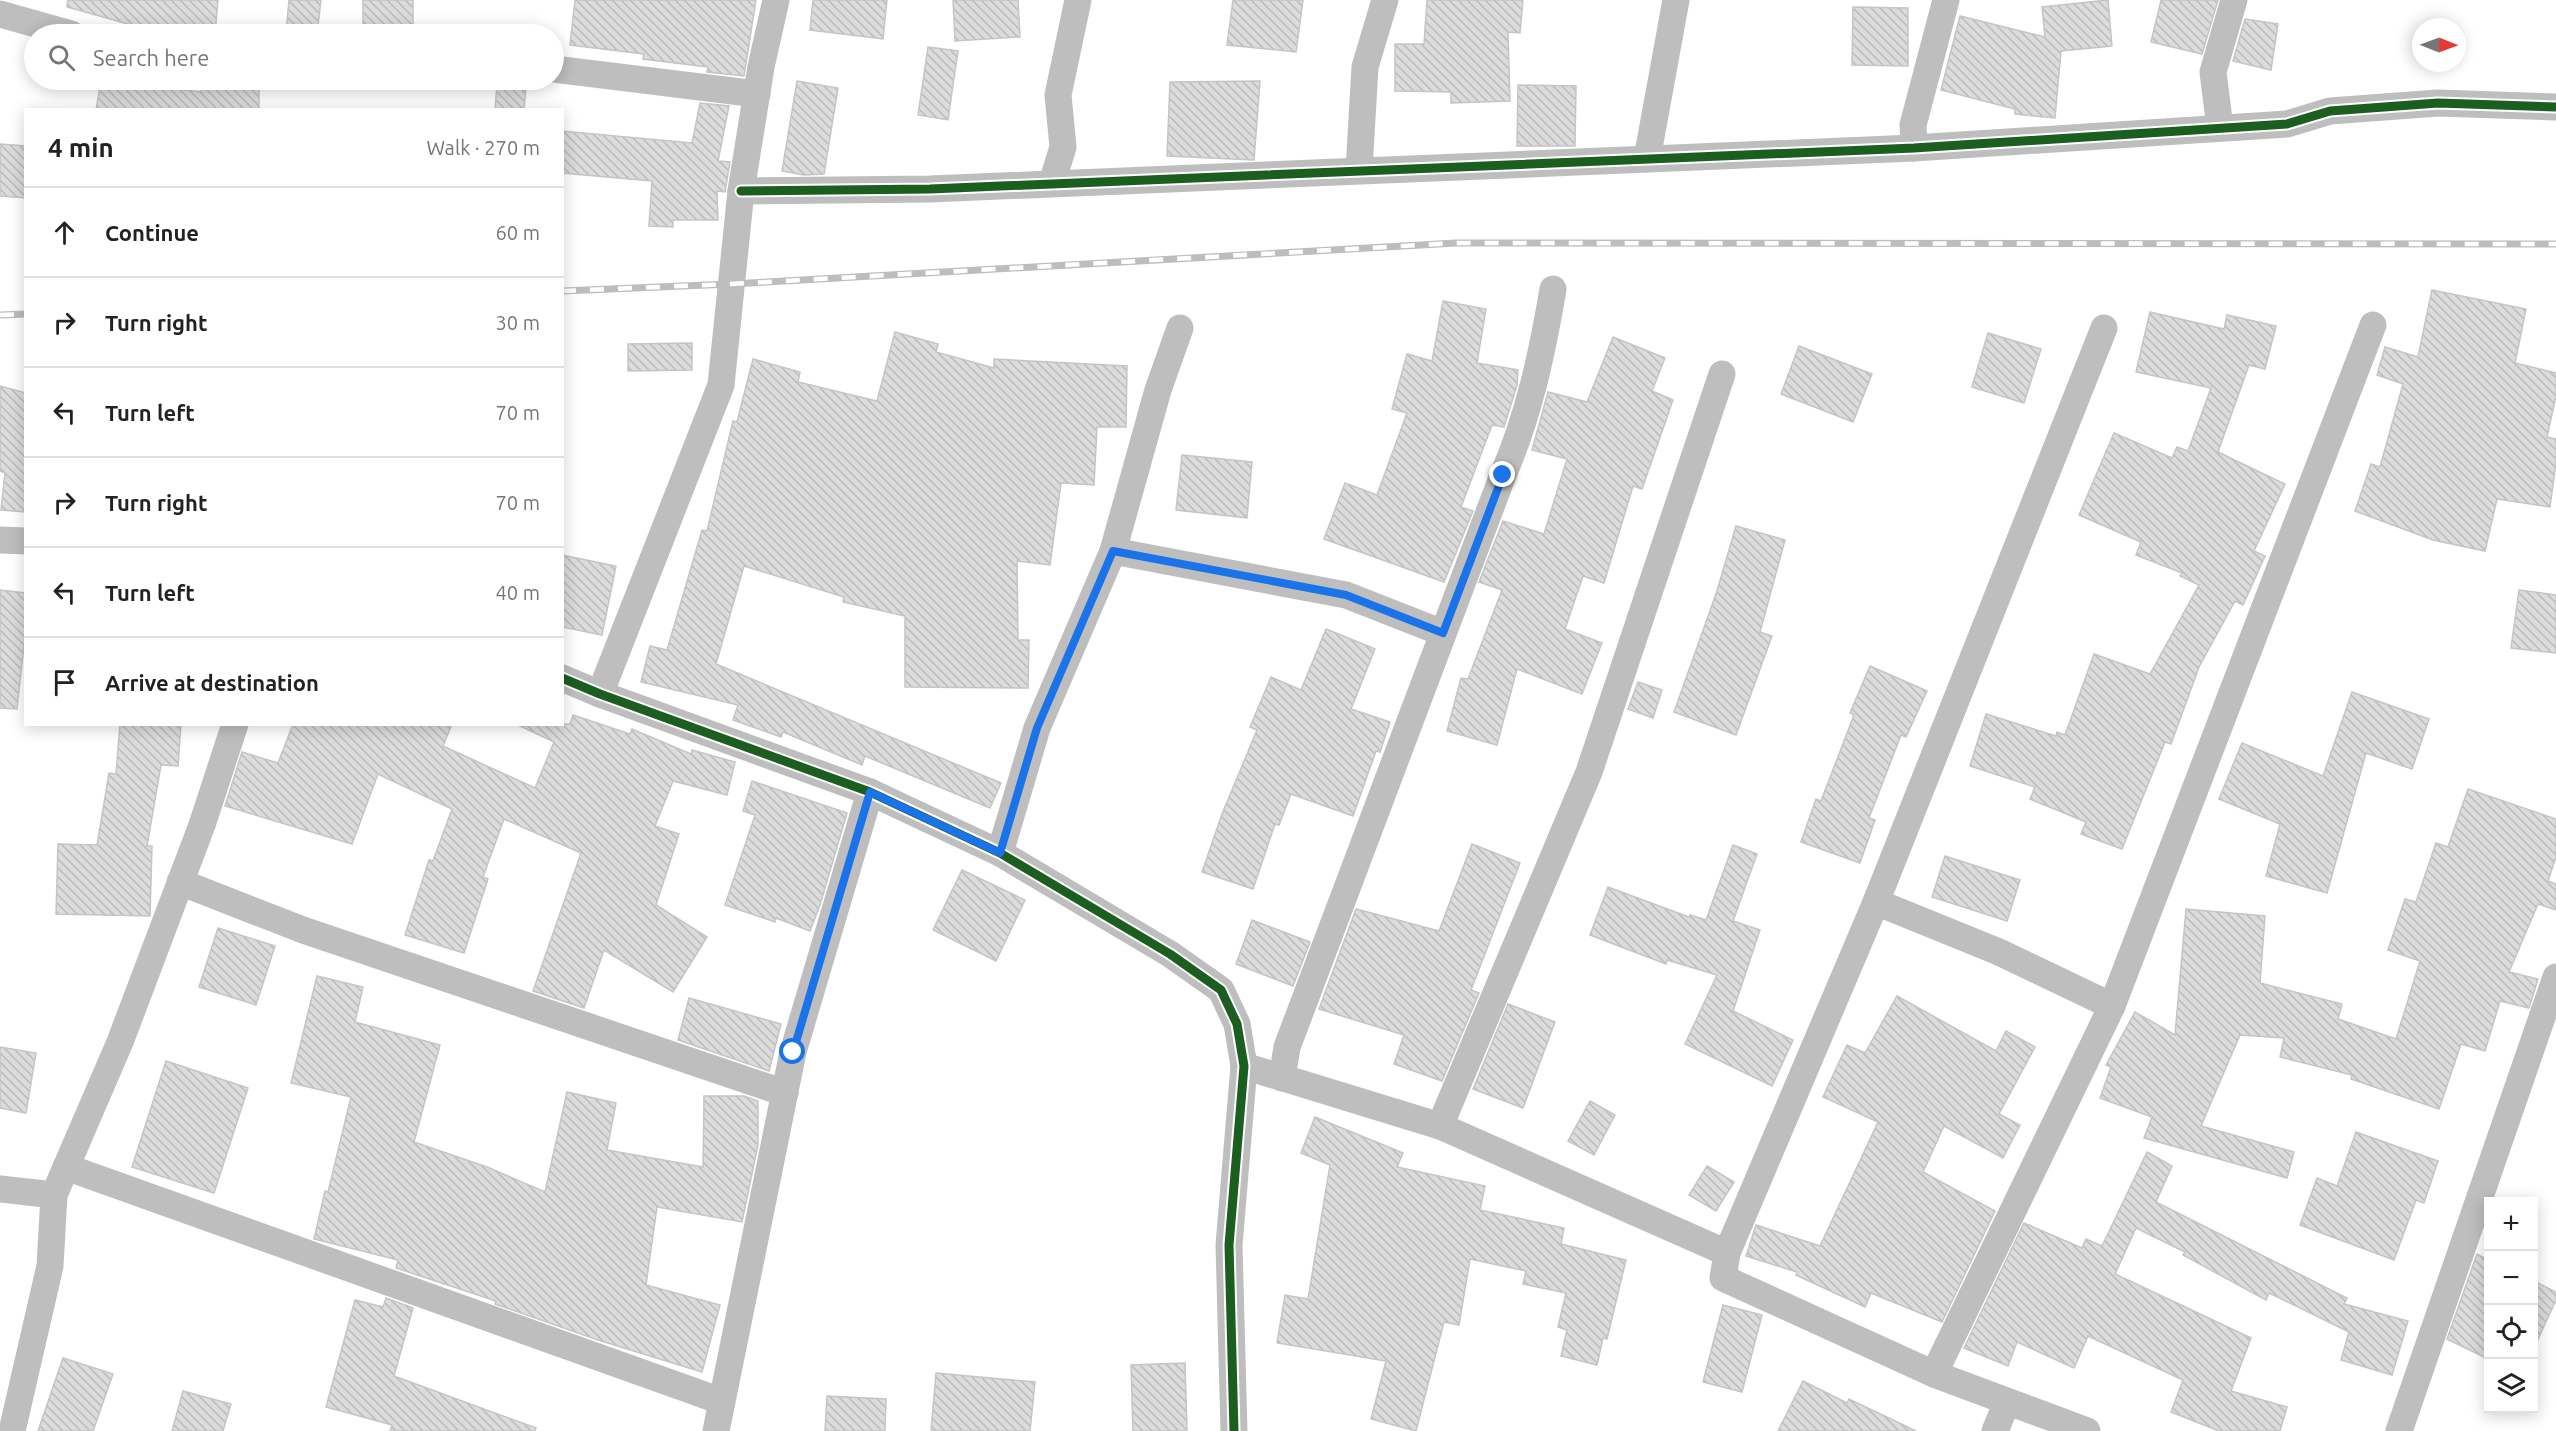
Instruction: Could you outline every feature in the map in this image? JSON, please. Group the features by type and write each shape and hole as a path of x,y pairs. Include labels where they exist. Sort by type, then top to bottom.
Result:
{"street":[{"path":"600,694 721,385 741,190 761,67 776,0"},
{"path":"1052,183 1063,147 1058,95 1078,0"},
{"path":"1359,170 1365,67 1385,0"},
{"path":"1647,159 1676,0"},
{"path":"1914,148 1913,125 1946,0"},
{"path":"2220,128 2213,72 2234,0"},
{"path":"0,14 36,24"},
{"path":"564,70 757,94"},
{"path":"741,190 930,189 1914,148 2287,124 2330,111 2438,103 2556,106"},
{"path":"1282,1078 1287,1047 1519,437 1540,366 1553,289"},
{"path":"1934,1374 2112,1006 2373,325"},
{"path":"1000,853 1037,728 1113,551 1158,390 1180,328"},
{"path":"2087,1431 1934,1374 1723,1278 1727,1253 1876,902 2104,328"},
{"path":"1440,1126 1589,772 1722,374"},
{"path":"0,540 24,541"},
{"path":"1113,551 1346,595 1443,633"},
{"path":"564,679 870,792 1000,853 1170,954 1221,990 1238,1024 1244,1066 1228,1245 1234,1431"},
{"path":"12,1431 50,1266 54,1195 120,1042 180,882 234,726"},
{"path":"716,1431 793,1052 870,792"},
{"path":"180,882 303,930 785,1093"},
{"path":"1876,902 2000,952 2112,1006"},
{"path":"2399,1431 2556,977"},
{"path":"1244,1066 1440,1126 1727,1253"},
{"path":"66,1167 721,1401"},
{"path":"0,1189 54,1195"},
{"path":"1995,1431 2007,1402"}],"building":[{"path":"68,0 218,0 216,24 128,24 67,7"},
{"path":"289,0 321,0 318,24 287,24"},
{"path":"363,0 413,0 413,24 363,24"},
{"path":"575,0 756,0 744,76 707,72 708,67 643,59 644,54 570,45"},
{"path":"813,0 887,0 883,39 810,30"},
{"path":"953,0 1018,0 1020,37 955,41"},
{"path":"1233,0 1303,0 1296,52 1227,45"},
{"path":"1427,0 1523,0 1520,33 1508,32 1510,101 1451,103 1451,92 1395,91 1395,44 1424,44"},
{"path":"2108,0 2112,46 2061,51 2055,118 2015,114 2015,109 1941,90 1960,16 2045,37 2042,7"},
{"path":"2161,0 2218,0 2202,54 2151,42"},
{"path":"1853,7 1908,8 1908,66 1852,65"},
{"path":"2245,19 2278,24 2271,70 2233,61"},
{"path":"928,47 958,51 948,120 918,115"},
{"path":"797,81 838,88 824,174 804,175 782,171"},
{"path":"1260,81 1254,160 1167,156 1170,82"},
{"path":"1518,85 1576,86 1575,146 1517,146"},
{"path":"99,90 201,92 201,90 259,90 259,108 96,108"},
{"path":"497,90 526,90 524,108 495,108"},
{"path":"700,103 729,106 718,161 730,162 725,192 717,191 718,220 673,220 673,227 649,226 652,181 564,173 564,131 692,143"},
{"path":"0,144 24,146 24,198 0,196"},
{"path":"2432,290 2526,309 2515,363 2556,373 2556,396 2547,437 2556,439 2556,462 2550,507 2497,499 2485,551 2433,540 2355,511 2371,464 2380,467 2403,384 2377,375 2385,347 2418,357"},
{"path":"1443,301 1486,309 1477,363 1518,370 1517,385 1504,427 1492,425 1461,507 1473,511 1444,582 1324,539 1345,483 1377,495 1407,413 1392,409 1407,354 1432,361"},
{"path":"2150,312 2224,329 2227,315 2276,326 2265,369 2249,365 2218,452 2285,484 2254,551 2265,556 2243,605 2235,601 2199,667 2171,744 2165,742 2122,849 2081,834 2086,822 2030,799 2035,787 1970,766 1986,714 2056,736 2057,732 2065,735 2094,654 2150,674 2199,585 2180,576 2182,573 2136,555 2141,542 2079,515 2114,433 2172,458 2177,447 2188,451 2211,388 2136,372"},
{"path":"895,332 938,344 936,352 994,368 994,359 1127,366 1126,427 1097,427 1094,485 1061,483 1050,565 1017,561 1018,640 1029,640 1028,688 905,687 905,616 843,602 844,597 744,566 716,664 1001,783 990,808 865,756 862,765 783,732 781,737 733,720 738,705 641,682 650,646 667,650 702,530 707,531 733,421 737,422 753,359 800,372 798,382 877,401"},
{"path":"1988,333 2041,349 2024,403 1972,387"},
{"path":"1613,337 1665,358 1652,391 1673,400 1642,489 1633,486 1604,583 1583,576 1565,629 1602,643 1582,694 1517,669 1497,745 1447,731 1461,678 1468,679 1502,590 1479,582 1503,521 1544,534 1567,459 1532,450 1548,392 1587,402"},
{"path":"692,343 692,370 628,371 628,344"},
{"path":"1799,346 1872,374 1853,422 1781,394"},
{"path":"0,386 24,392 24,512 1,510 5,473 0,471"},
{"path":"1182,455 1252,462 1247,518 1176,510"},
{"path":"1736,526 1785,540 1760,632 1772,636 1736,735 1674,712 1717,591"},
{"path":"564,555 616,566 602,635 564,627"},
{"path":"0,590 24,593 24,645 17,709 0,708"},
{"path":"2519,590 2556,595 2556,653 2511,648"},
{"path":"1326,629 1375,649 1351,709 1390,722 1380,752 1376,751 1353,816 1291,794 1279,825 1275,824 1253,889 1202,872 1222,814 1257,730 1250,727 1271,677 1301,690"},
{"path":"1870,666 1927,691 1906,737 1901,735 1869,818 1875,820 1860,863 1801,842 1816,799 1821,801 1854,715 1850,713"},
{"path":"1638,682 1662,690 1653,718 1628,709"},
{"path":"2352,692 2429,719 2412,769 2366,753 2327,893 2266,876 2280,824 2219,799 2242,743 2323,776"},
{"path":"573,715 630,734 632,729 691,754 692,750 735,762 727,795 673,781 655,826 679,834 656,905 707,937 673,992 604,950 584,1008 533,991 581,853 504,819 483,877 488,879 464,953 405,935 429,860 433,861 452,809 378,774 352,844 225,806 242,752 278,763 292,726 451,726 443,746 535,788 554,742 520,726 570,724"},
{"path":"120,726 181,726 178,766 161,765 147,846 152,846 150,916 56,914 58,844 97,845 109,773 116,774"},
{"path":"752,781 847,813 810,931 776,918 775,922 725,905 755,815 743,811"},
{"path":"2468,789 2556,819 2556,857 2548,881 2556,884 2556,910 2538,904 2509,972 2538,979 2529,1008 2500,1001 2485,1051 2461,1044 2439,1109 2351,1079 2352,1075 2280,1057 2284,1038 2240,1035 2201,1126 2294,1152 2287,1178 2144,1138 2152,1117 2100,1098 2111,1067 2106,1065 2135,1012 2175,1035 2186,909 2265,916 2260,983 2342,1004 2338,1019 2396,1039 2420,961 2388,950 2405,899 2416,902 2436,843 2448,847"},
{"path":"1472,844 1520,863 1471,990 1479,993 1442,1081 1394,1064 1404,1035 1319,1009 1356,909 1439,931"},
{"path":"1733,845 1757,854 1733,921 1760,930 1733,1011 1793,1040 1772,1086 1685,1044 1717,975 1667,960 1666,964 1590,935 1608,887 1689,917 1690,915 1706,920"},
{"path":"1945,856 2020,880 2007,921 1932,897"},
{"path":"962,870 1025,900 996,961 933,930"},
{"path":"1252,920 1310,942 1293,986 1236,964"},
{"path":"218,928 275,946 256,1005 199,987"},
{"path":"317,976 363,987 355,1022 440,1045 414,1142 487,1167 545,1192 567,1092 616,1103 607,1150 703,1167 704,1096 744,1096 758,1101 758,1145 742,1222 657,1207 646,1285 720,1305 702,1372 598,1340 495,1304 496,1301 396,1268 398,1260 314,1239 351,1097 291,1083"},
{"path":"1897,996 1996,1051 2006,1031 2035,1047 1999,1114 2020,1125 2003,1158 1944,1126 1923,1172 1995,1211 1942,1322 1871,1293 1865,1307 1796,1275 1797,1272 1746,1256 1756,1225 1820,1246 1878,1122 1823,1097 1847,1045 1865,1053"},
{"path":"689,998 781,1024 769,1071 678,1040"},
{"path":"1508,1004 1555,1022 1523,1108 1473,1089"},
{"path":"0,1047 36,1053 26,1113 0,1108"},
{"path":"166,1061 248,1088 214,1193 132,1167"},
{"path":"1590,1101 1615,1115 1594,1155 1568,1141"},
{"path":"1315,1117 1403,1153 1397,1167 1485,1186 1480,1210 1564,1228 1561,1244 1626,1260 1607,1339 1603,1338 1597,1365 1561,1356 1567,1330 1558,1327 1566,1293 1523,1284 1526,1271 1470,1259 1459,1325 1444,1322 1416,1431 1371,1419 1386,1361 1277,1343 1285,1295 1308,1299 1330,1165 1301,1153"},
{"path":"2356,1132 2438,1161 2424,1203 2416,1200 2394,1260 2300,1225 2317,1178 2337,1186"},
{"path":"2147,1152 2172,1166 2156,1202 2347,1298 2344,1304 2408,1321 2392,1375 2341,1360 2349,1332 2269,1293 2266,1300 2183,1255 2185,1252 2136,1228 2115,1274 2251,1338 2231,1391 2287,1407 2280,1431 2219,1431 2171,1412 2183,1380 2088,1336 2074,1368 2017,1342 2008,1366 1964,1348 2024,1223 2082,1248 2086,1239 2102,1246"},
{"path":"1707,1166 1734,1182 1716,1211 1689,1195"},
{"path":"2477,1254 2484,1258 2484,1357 2447,1339"},
{"path":"2538,1283 2556,1292 2556,1300 2538,1339"},
{"path":"386,1298 413,1308 394,1376 536,1428 535,1431 390,1431 392,1425 326,1407 355,1300 383,1307"},
{"path":"1723,1305 1762,1315 1742,1392 1703,1382"},
{"path":"63,1358 113,1374 93,1431 38,1431"},
{"path":"1185,1363 1187,1431 1133,1431 1131,1365"},
{"path":"936,1373 1035,1382 1030,1431 931,1431"},
{"path":"1803,1381 1847,1403 1849,1399 1916,1431 1778,1431"},
{"path":"183,1391 231,1404 223,1431 172,1431"},
{"path":"827,1396 886,1399 885,1431 825,1431"}],"railway":[{"path":"564,291 731,284 1456,243 2556,244"},
{"path":"0,315 24,314"}],"cycle path":[{"path":"741,191 930,189 1914,148 2287,124 2330,111 2438,103 2556,107"},
{"path":"564,679 870,792 1000,853 1170,954 1221,990 1237,1024 1244,1066 1229,1245 1234,1431"}],"route":[{"path":"793,1052 870,792 1000,853 1037,728 1113,551 1346,595 1443,633 1503,475"}]}
